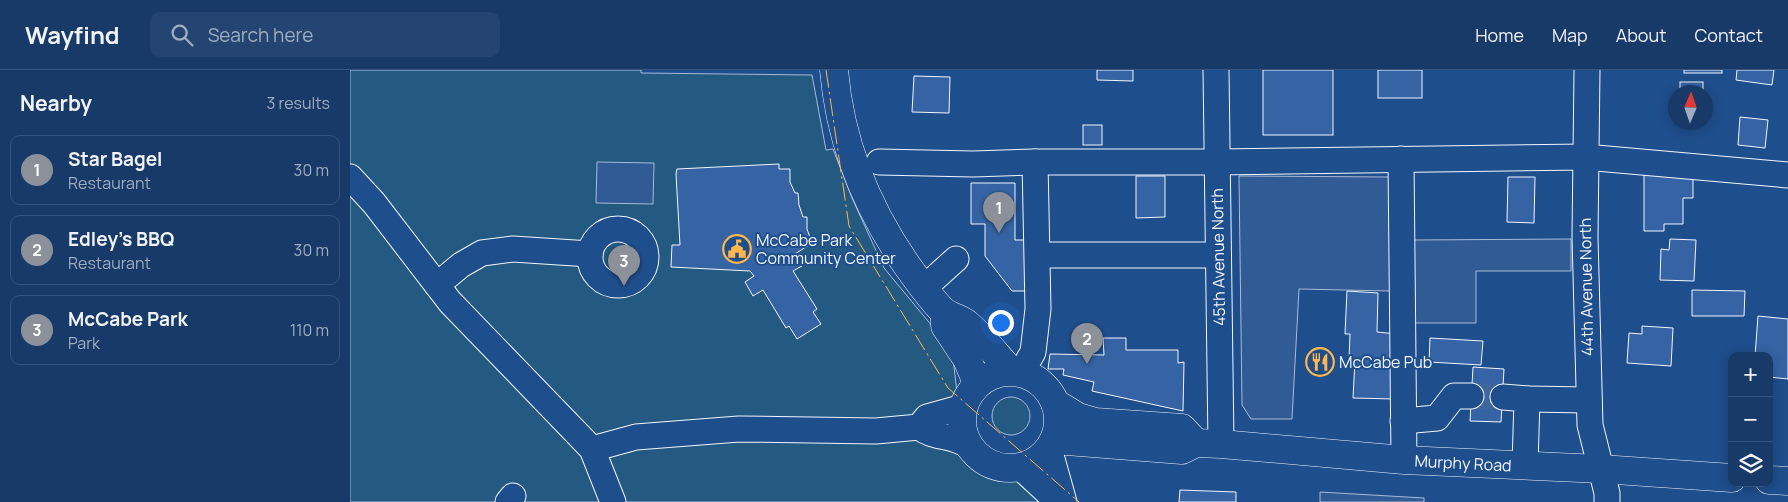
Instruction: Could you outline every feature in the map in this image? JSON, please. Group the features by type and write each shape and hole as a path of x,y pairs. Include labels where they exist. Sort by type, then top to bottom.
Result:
{"main road":[{"path":"834,70 843,131 865,192 889,238 924,288 945,313 966,323 1016,372"},
{"path":"945,313 945,326 967,359 974,378 968,398 961,427 966,442 975,455 988,464 1004,468 1020,467 1035,462 1051,444 1058,427 1058,412 1045,387 1034,378 1016,372 991,375 978,384 968,398"},
{"path":"1055,403 1078,418 1095,422 1182,428 1208,444"},
{"name":"Murphy Road","path":"1051,444 1182,450 1208,444 1404,460 1601,469 1728,478"},
{"path":"1773,480 1788,481"}],"street":[{"name":"45th Avenue North","path":"1208,444 1218,255 1216,70"},
{"name":"44th Avenue North","path":"1587,70 1584,236 1590,425 1607,493 1607,502"},
{"path":"879,162 973,164 1217,162 1585,156 1788,175"},
{"path":"1400,159 1404,460"},
{"path":"1016,372 1029,361 1035,341 1038,309 1035,162"},
{"path":"350,177 374,203 450,302 592,449 613,502"},
{"path":"437,285 461,265 482,253 513,249 590,254"},
{"path":"1038,254 1218,255"},
{"path":"924,288 956,259"},
{"path":"1403,422 1437,418 1454,396 1472,396"},
{"path":"1503,397 1589,400"},
{"path":"919,427 927,417 968,398"},
{"path":"1525,465 1527,399"},
{"path":"592,449 636,437 739,430 876,431 919,427 928,434 950,437 969,446"},
{"path":"1051,444 1064,502"},
{"path":"1020,467 1058,502"}],"shaded area":[{"path":"350,70 641,70 641,73 812,75 826,150 833,149 852,198 884,268 952,350 961,427 1039,495 1044,502 350,502"},
{"path":"597,162 654,163 653,204 596,203"},
{"path":"1239,176 1390,177 1390,291 1299,289 1292,419 1251,419 1242,405"},
{"path":"1571,239 1571,271 1476,271 1476,323 1413,323 1412,240"},
{"path":"1011,397 1025,402 1030,416 1025,430 1011,435 997,430 992,416 997,402"},
{"path":"1320,492 1424,498 1424,502 1320,502"}],"building":[{"path":"1097,70 1133,70 1133,81 1097,80"},
{"path":"1263,70 1333,70 1333,135 1263,135"},
{"path":"1378,70 1422,70 1422,98 1378,98"},
{"path":"1684,70 1722,70 1722,73 1684,73"},
{"path":"1737,70 1774,70 1772,85 1736,80"},
{"path":"914,76 950,77 949,113 912,112"},
{"path":"1680,82 1703,82 1703,85 1680,85"},
{"path":"1740,117 1768,120 1765,148 1738,145"},
{"path":"1083,125 1102,125 1102,145 1083,145"},
{"name":"McCabe Park Community Center","path":"779,164 779,169 790,169 790,182 795,193 798,193 803,217 807,217 807,229 812,243 795,254 802,266 793,271 817,309 813,312 821,324 797,339 789,326 786,328 763,290 753,296 745,282 754,276 750,271 671,267 672,245 680,245 677,169"},
{"path":"1644,174 1693,174 1693,198 1683,198 1683,224 1664,224 1664,231 1644,231"},
{"path":"1136,176 1165,176 1165,217 1136,218"},
{"path":"1508,177 1535,177 1534,223 1507,222"},
{"path":"971,183 1015,183 1015,240 1027,240 1027,291 1012,291 985,256 985,224 971,224"},
{"path":"1670,239 1696,240 1694,281 1660,280 1661,249 1669,250"},
{"path":"1692,290 1745,291 1744,316 1692,316"},
{"path":"1347,291 1378,293 1377,332 1397,334 1394,399 1353,398 1355,360 1349,360 1350,334 1345,334"},
{"path":"1758,316 1788,319 1788,379 1773,377 1773,352 1755,352"},
{"path":"1642,326 1673,328 1671,366 1627,363 1629,333 1642,334"},
{"path":"1103,338 1126,338 1126,350 1178,350 1178,363 1184,362 1183,411 1092,391 1094,382 1063,375 1064,369 1048,369 1050,354 1104,355"},
{"path":"1430,338 1483,341 1481,365 1429,362"},
{"path":"1473,367 1504,369 1501,422 1470,421"},
{"path":"1180,490 1236,492 1236,502 1179,502"}],"tunnel":[{"path":"1471,396 1503,397"}],"power":[{"path":"826,70 849,226 948,388 1079,502"}],"place":[{"name":"Star Bagel","path":"999,233"},
{"name":"McCabe Park Community Center","path":"737,249"},
{"name":"McCabe Park","path":"624,286"},
{"name":"McCabe Pub","path":"1320,362"},
{"name":"Edley's BBQ","path":"1087,364"}]}
